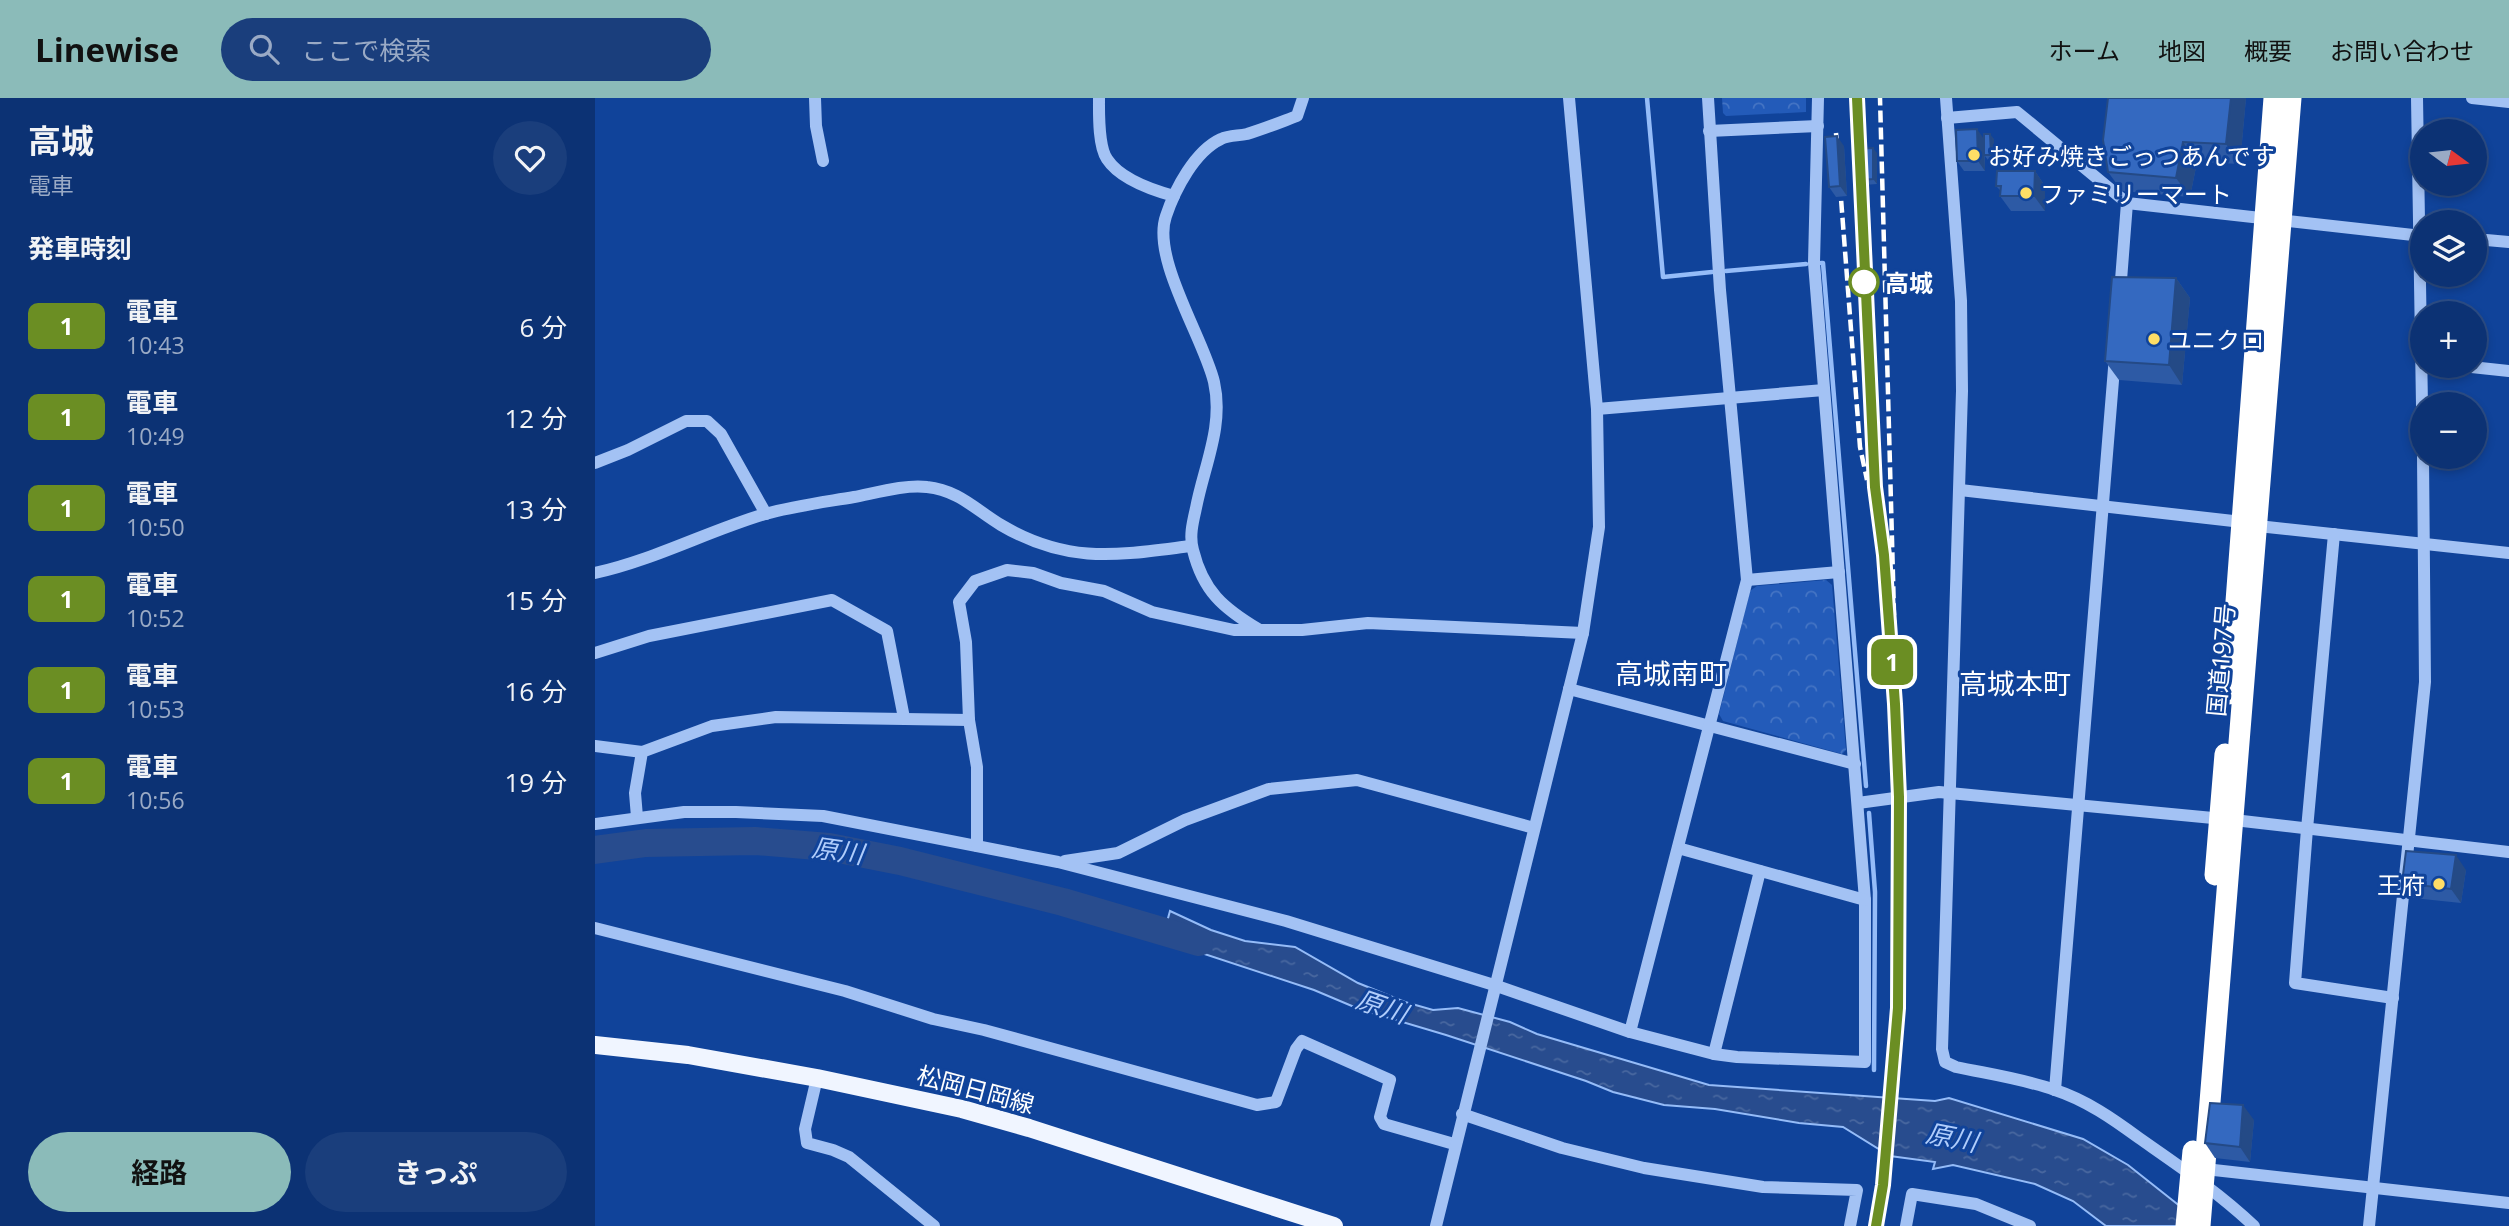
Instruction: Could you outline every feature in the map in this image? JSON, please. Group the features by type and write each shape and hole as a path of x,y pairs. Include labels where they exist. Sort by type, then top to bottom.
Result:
{"highway":[{"name":"国道197号","path":"2200,1226 2199,1183 2273,219 2274,98"},
{"name":"国道197号","path":"2273,219 2291,98"},
{"name":"国道197号","path":"2186,1226 2199,1183"}],"main road":[{"name":"松岡日岡線","path":"595,1045 688,1055 817,1077 921,1100 1016,1124 1334,1226"}],"street":[{"path":"815,98 816,126 823,161"},
{"path":"1099,98 1100,128 1106,158 1128,177 1151,189 1174,196"},
{"path":"1261,631 1224,607 1209,591 1191,546 1192,526 1216,431 1217,410 1214,381 1171,269 1163,237 1165,219 1174,196 1207,147 1223,138 1243,135 1297,116 1303,98"},
{"path":"1436,1226 1454,1144 1583,632 1599,527 1597,409 1569,98"},
{"path":"1630,1032 1747,580 1730,398 1708,98"},
{"path":"595,824 684,813 736,812 823,816 1058,862 1286,920 1493,991 1714,1054 1865,1062 1865,900 1814,263 1818,98"},
{"path":"1946,98 1961,301 1962,391 1942,1049 1945,1062 1956,1067 2056,1090 2117,1121 2254,1226"},
{"path":"2017,98 2017,112"},
{"path":"2417,98 2420,210"},
{"path":"2472,98 2509,102"},
{"path":"1947,118 2017,112 2127,203 2410,234"},
{"path":"1709,131 1818,125"},
{"path":"2119,300 2127,203"},
{"path":"2487,240 2509,242"},
{"path":"2056,1090 2116,341"},
{"path":"2487,369 2509,371"},
{"path":"1597,409 1824,390"},
{"path":"595,463 686,421 707,421 721,435 766,514"},
{"path":"2369,1226 2425,682 2423,469"},
{"path":"595,573 624,566 766,514 877,492 925,486 949,491 971,503 1000,525 1034,541 1077,554 1114,556 1191,546"},
{"path":"1960,490 2509,553"},
{"path":"2335,534 2295,983 2393,998"},
{"path":"977,846 977,767 969,720 966,642 958,602 975,581 1007,570 1033,573 1061,583 1104,591 1152,612 1234,630 1302,630 1368,623 1583,632"},
{"path":"1747,580 1839,572"},
{"path":"595,653 649,636 832,600 887,631 904,718"},
{"path":"1569,689 1855,764"},
{"path":"595,746 642,752 712,726 776,717 969,720"},
{"path":"637,817 635,793 642,752"},
{"path":"1058,862 1118,853 1185,820 1269,789 1357,780 1534,828"},
{"path":"1858,803 1939,792 2227,820 2509,852"},
{"path":"1678,848 1865,900"},
{"path":"1714,1054 1760,871"},
{"path":"595,928 845,991 933,1019 984,1030 1257,1104 1276,1102 1296,1049 1302,1041 1390,1080 1380,1117 1384,1124 1454,1144"},
{"path":"817,1077 805,1129 807,1143 849,1157 934,1226"},
{"path":"1462,1114 1562,1148 1644,1168 1763,1186 1857,1190 1850,1226"},
{"path":"2199,1183 2373,1188 2509,1203"},
{"path":"1906,1226 1912,1194 1976,1204 2031,1226"}],"green space":[{"path":"1722,98 1806,98 1806,112 1726,116 1723,113"},
{"path":"1826,580 1832,585 1846,750 1842,754 1723,721 1719,714 1750,591 1757,586"}],"water":[{"path":"1170,911 1211,930 1245,941 1295,947 1358,983 1405,1002 1433,1010 1458,1008 1510,1022 1537,1034 1709,1085 1935,1101 1949,1098 2083,1139 2128,1165 2205,1226 2106,1226 2073,1201 2035,1184 1953,1165 1933,1169 1935,1162 1890,1156 1843,1127 1799,1123 1715,1109 1664,1105 1613,1092 1446,1035 1359,1009 1314,990 1162,940"}],"building":[{"path":"2108,98 2231,98 2226,144 2183,142 2176,178 2108,172 2103,140"},
{"path":"1977,129 1978,161 1957,161 1956,130"},
{"path":"1984,134 1990,134 1991,155 1984,155"},
{"path":"1837,136 1840,186 1829,187 1825,137"},
{"path":"1873,148 1873,179 1860,180 1858,149"},
{"path":"1997,171 2035,171 2034,196 2000,196 2001,186 1996,186"},
{"path":"2112,277 2176,278 2169,365 2105,361"},
{"path":"2406,851 2456,855 2451,889 2402,883"},
{"path":"2210,1103 2243,1105 2240,1147 2205,1143"}],"waterway":[{"path":"1647,98 1663,277 1712,272"},
{"path":"1821,263 1866,786"},
{"path":"1726,271 1806,264"},
{"path":"1869,813 1875,892 1874,1070"},
{"name":"原川","path":"595,850 646,843 755,841 829,847 900,861 1063,902 1199,942"}],"railway":[{"path":"1857,98 1875,487 1884,562"},
{"path":"1876,1226 1883,1186 1898,1008 1899,797 1880,98"},
{"path":"1836,133 1860,447 1867,480"}],"train":[{"name":"1","path":"1857,98 1875,487 1884,555 1899,797 1898,1008 1883,1185 1876,1226"}],"place":[{"name":"お好み焼きごっつあんです","path":"1974,155"},
{"name":"ファミリーマート","path":"2026,193"},
{"name":"高城","path":"1864,282"},
{"name":"ユニクロ","path":"2154,339"},
{"name":"王府","path":"2439,884"}],"district":[{"name":"高城南町","path":"1671,673"},
{"name":"高城本町","path":"2015,683"}]}
